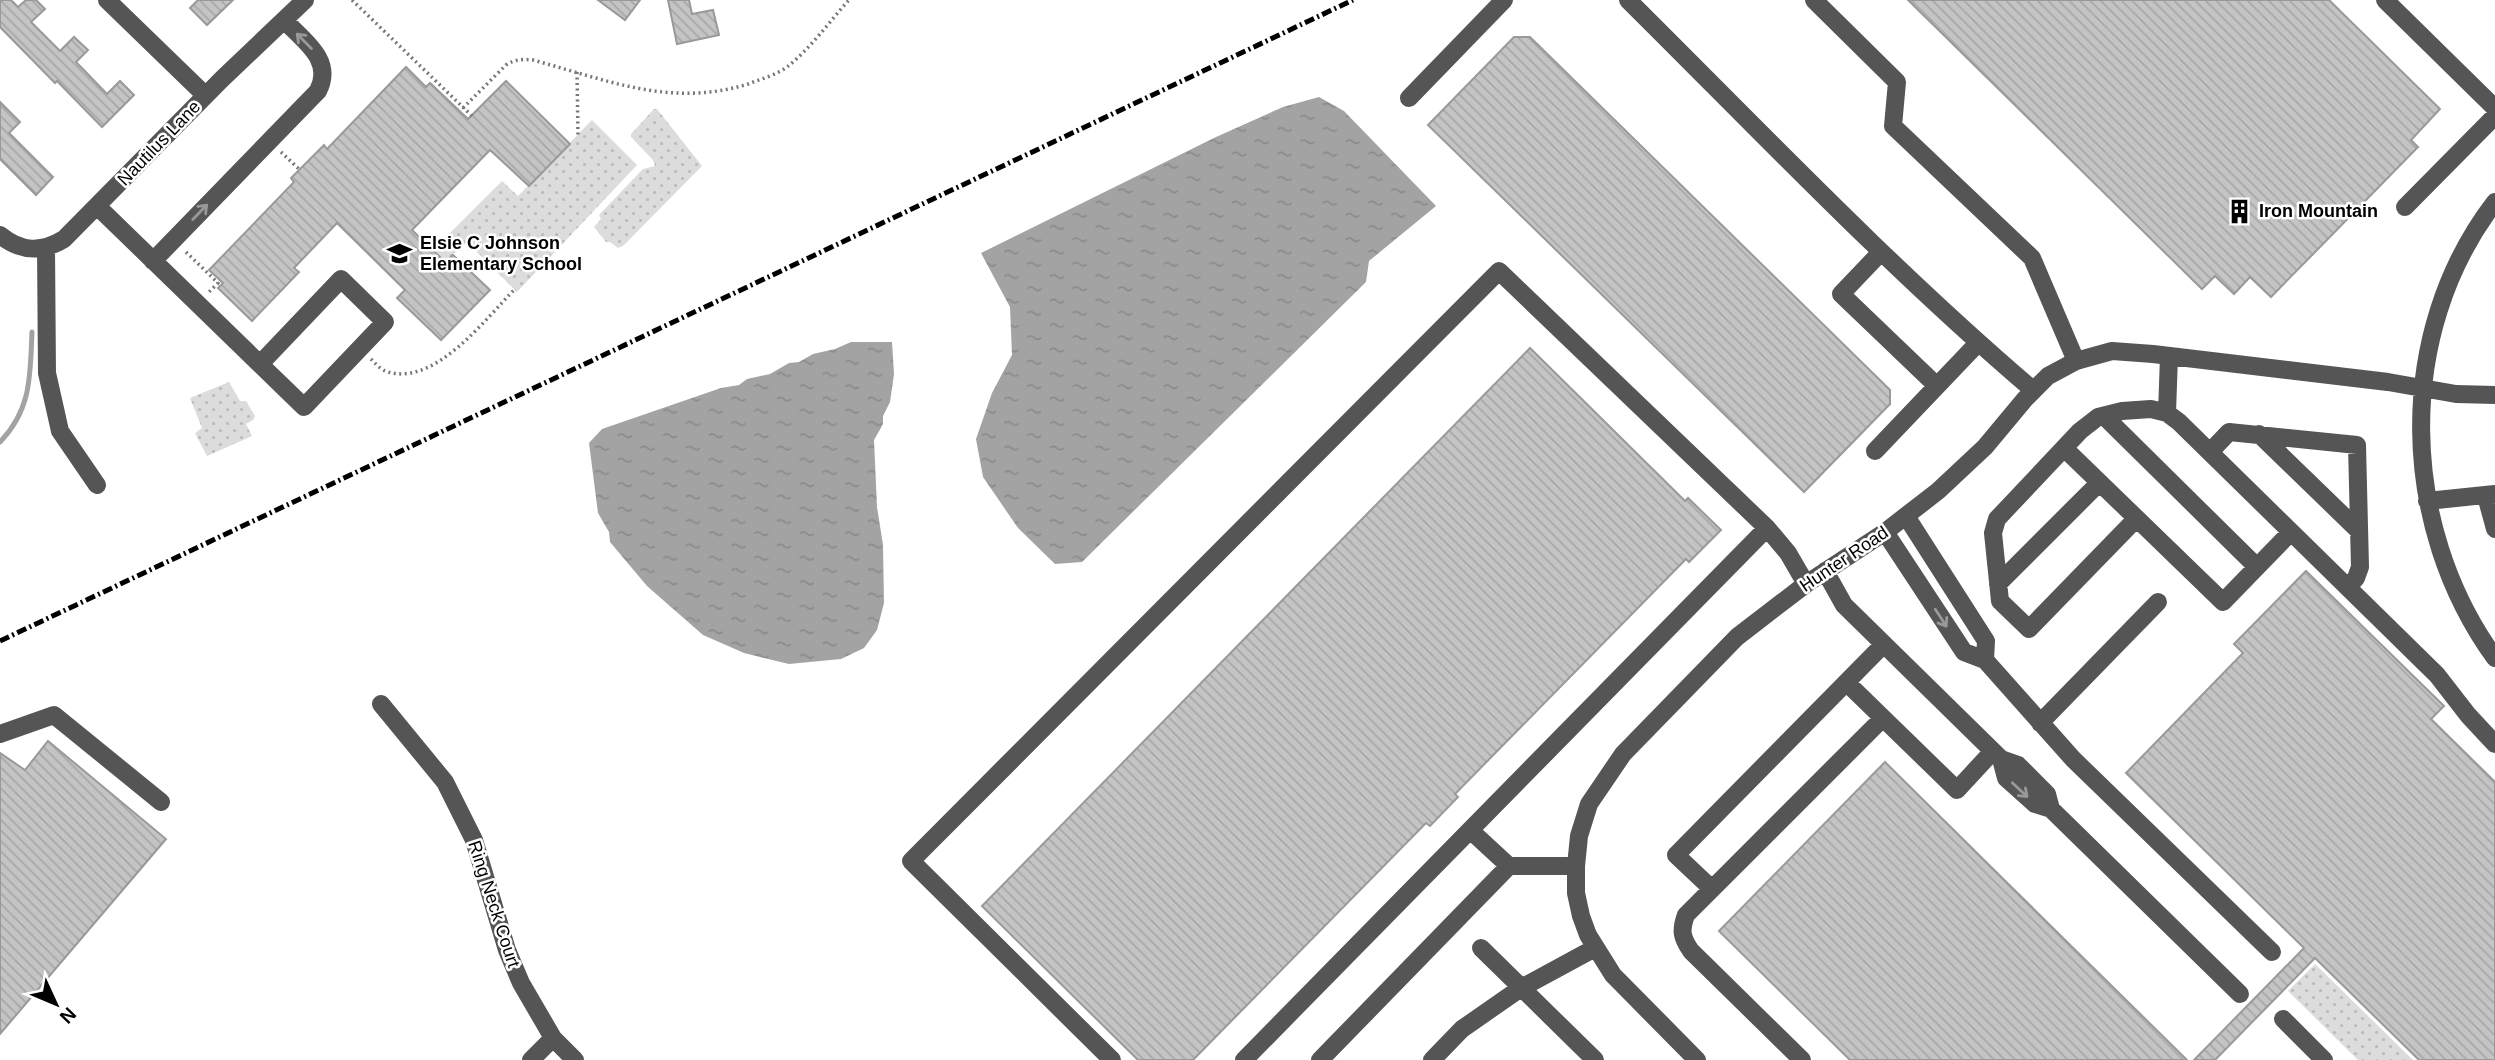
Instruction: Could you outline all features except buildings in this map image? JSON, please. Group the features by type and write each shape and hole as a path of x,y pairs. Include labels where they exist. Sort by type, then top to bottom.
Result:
{"street":[{"path":"107,0 205,95"},
{"name":"Nautilus Lane","path":"46,248 64,239 205,95 305,0"},
{"path":"1409,98 1504,0"},
{"path":"1628,0 1881,252 1978,343 2033,390"},
{"path":"1814,0 1897,82 1893,126 2032,258 2076,361"},
{"path":"2385,0 2495,108"},
{"path":"153,261 318,91 325,79 321,62 314,51 284,20"},
{"path":"2405,207 2495,116"},
{"path":"2495,202 2464,250 2439,307 2430,344 2420,443 2423,479 2435,536 2468,619 2495,658"},
{"path":"97,206 304,407 385,322 341,279 260,364"},
{"path":"0,235 26,249 46,248 47,373 60,431 97,485"},
{"path":"1881,252 1841,294 1937,386"},
{"path":"1112,1060 911,861 1499,271 1767,528 1788,553 1806,583"},
{"path":"1875,451 1978,343"},
{"name":"Hunter Road","path":"1697,1060 1612,975 1595,948 1581,916 1576,893 1576,866 1579,836 1589,804 1623,754 1737,637 1806,583 1885,532 1938,491 1977,454 2033,390 2057,370 2076,361 2112,351 2169,356 2456,394 2495,395"},
{"path":"2167,413 2169,356"},
{"path":"2136,519 2029,629 2000,601 1993,533 1997,519 2080,431 2104,416 2122,411 2151,409 2167,413 2437,675 2495,744"},
{"path":"2104,416 2257,567"},
{"path":"2210,452 2230,432 2357,445 2360,567 2356,578 2348,587"},
{"path":"2259,434 2358,531"},
{"path":"2064,448 2223,602 2291,532"},
{"path":"1998,584 2099,483"},
{"path":"2427,501 2490,495 2495,529"},
{"path":"1906,516 1986,641 1985,660"},
{"path":"1244,1060 1767,528"},
{"path":"1885,532 1964,652 1985,660 2073,758 2272,951"},
{"path":"1825,571 1844,605 1997,755 2018,765 2047,794 2051,809 2240,994"},
{"path":"2040,723 2158,602"},
{"path":"1712,889 1676,855 1884,644"},
{"path":"1847,683 1957,790 1997,755"},
{"name":"Ring Neck Court","path":"382,704 445,782 474,840 507,950 521,983 553,1038 575,1060"},
{"path":"0,734 54,715 161,802"},
{"path":"1802,1060 1691,951 1683,939 1682,927 1686,915 1883,718"},
{"path":"1470,830 1509,866 1576,866"},
{"path":"1320,1060 1509,866"},
{"path":"1481,948 1595,1060"},
{"path":"1432,1060 1462,1029 1521,988 1595,948"},
{"path":"2283,1019 2324,1060"},
{"path":"531,1060 553,1038"}],"path":[{"path":"352,0 472,116"},
{"path":"463,108 512,61 533,60 623,86 659,93 691,94 739,86 766,78 790,65 849,0"},
{"path":"577,72 578,136"},
{"path":"279,150 300,170"},
{"path":"183,249 218,283 197,304"},
{"path":"360,349 388,372 422,369 455,350 514,289"}],"shaded area":[{"path":"654,109 657,109 702,166 618,248 606,242 594,227 601,219 599,215 643,169 655,166 653,160 631,137"},
{"path":"592,120 637,165 517,292 467,242 445,262 433,250 502,181 518,196"},
{"path":"229,382 240,401 246,401 255,416 246,424 252,436 207,456 195,433 202,428 190,398"},
{"path":"2315,964 2413,1060 2358,1060 2288,991"}],"water":[{"path":"1319,97 1344,111 1436,206 1369,261 1366,282 1082,562 1055,564 1018,528 983,477 976,439 992,393 1012,355 1010,307 981,253 1216,137 1283,107"},
{"path":"851,342 892,342 894,374 890,402 874,440 877,507 883,545 884,603 877,630 864,648 841,659 789,664 744,653 703,635 647,586 610,542 609,532 598,513 589,443 602,429 721,388 739,385 747,379 770,374 789,363 799,362 813,354"}],"waterway":[{"path":"0,442 24,404 32,332"}],"railway":[{"path":"0,641 1353,0"}],"place":[{"name":"Iron Mountain","path":"2239,211"},
{"name":"Elsie C Johnson Elementary School","path":"400,253"}]}
